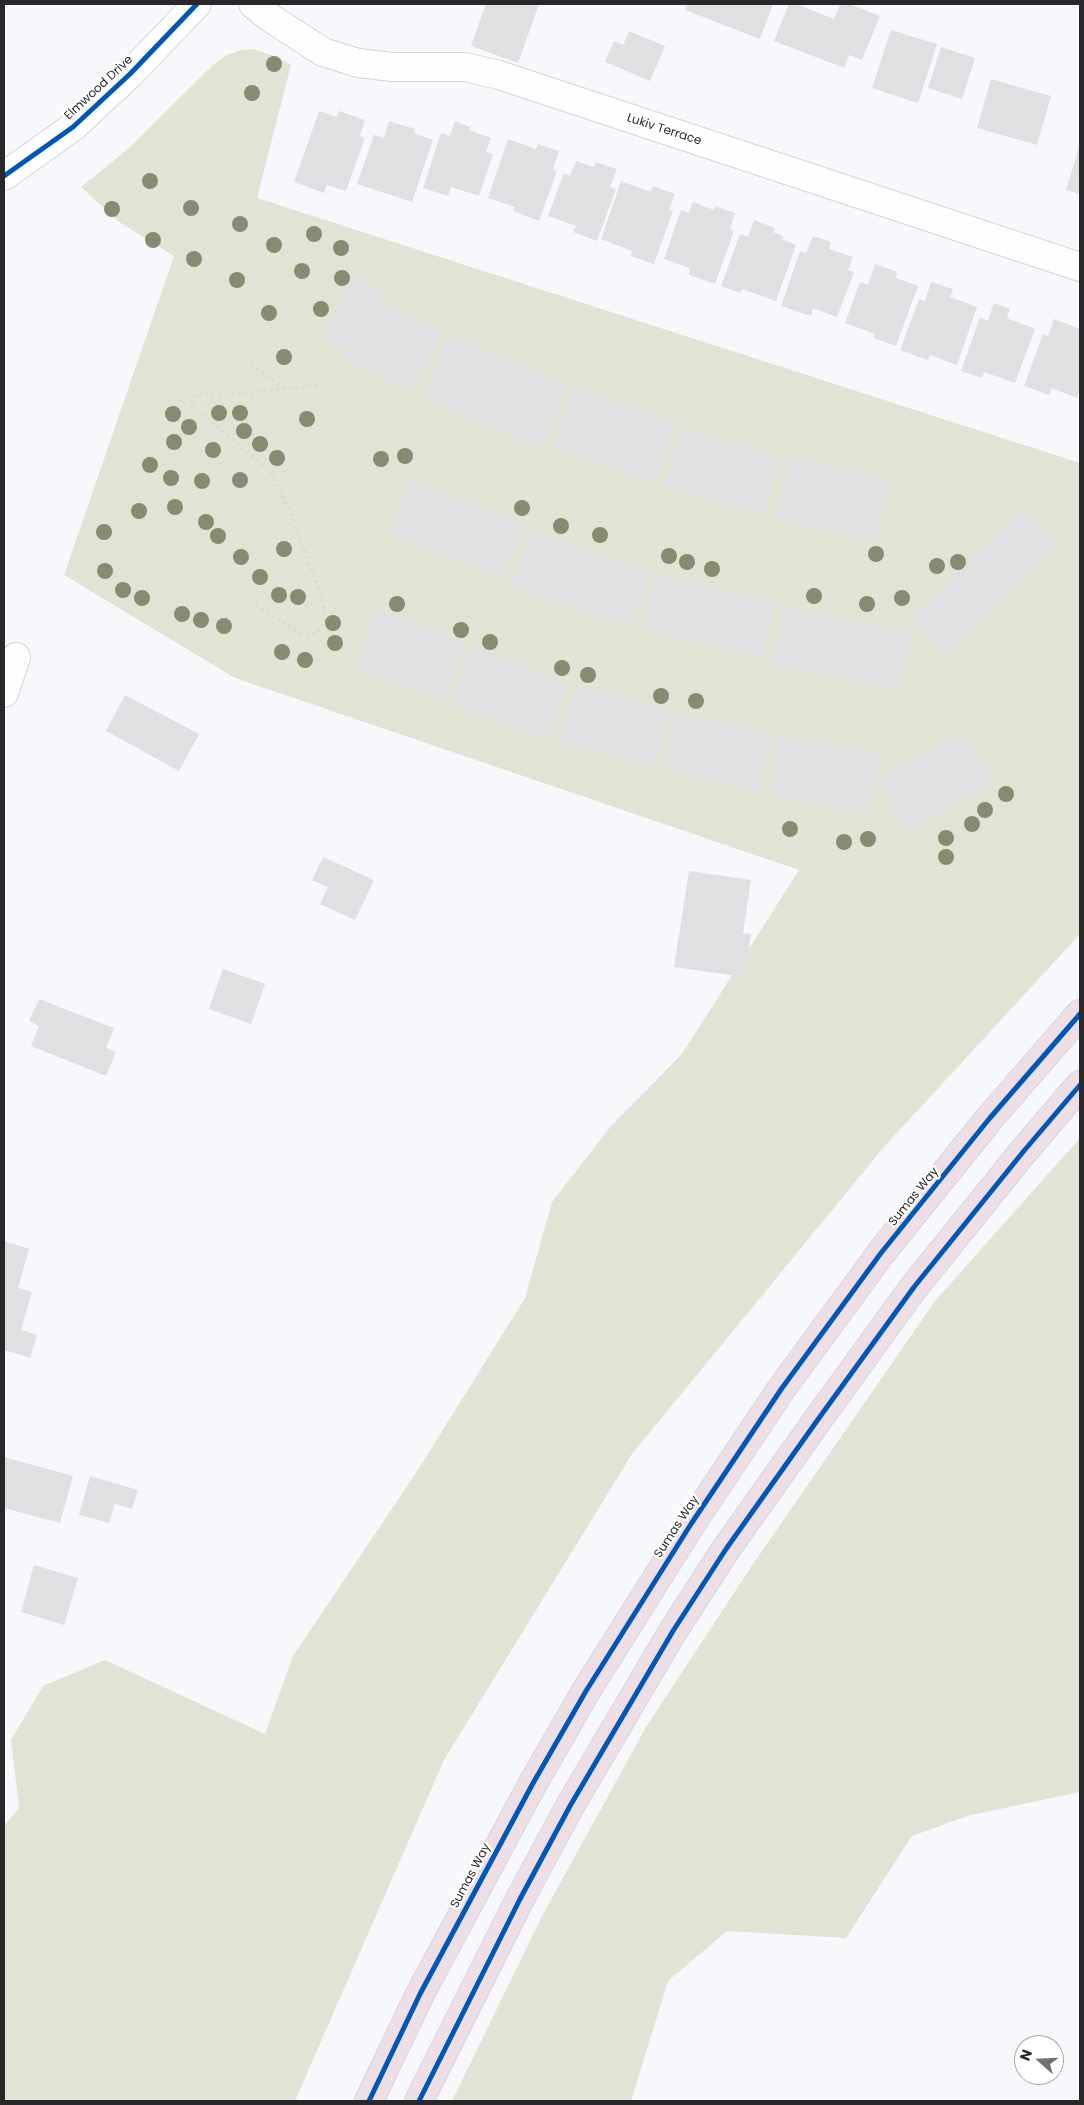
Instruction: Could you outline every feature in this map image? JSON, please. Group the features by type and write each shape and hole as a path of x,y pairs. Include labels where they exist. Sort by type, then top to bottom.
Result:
{"highway":[{"name":"Sumas Way","path":"369,2101 420,1994 532,1785 586,1691 691,1524 782,1388 881,1253 990,1119 1080,1014"},
{"path":"419,2101 524,1890 570,1806 673,1631 726,1550 914,1287 1080,1085"}],"street":[{"name":"Elmwood Drive","path":"4,176 73,127 130,74 197,4"},
{"name":"Lukiv Terrace","path":"253,4 269,17 324,52 358,63 393,67 465,67 499,75 1080,267"},
{"path":"4,693 16,657"}],"path":[{"path":"251,364 285,390"},
{"path":"256,605 300,633 309,636 320,630 326,619 323,603 292,514 272,474 210,420 192,407 191,398 196,394 219,396 322,385"}],"green space":[{"path":"253,49 277,57 291,65 257,198 1080,463 1080,934 884,1147 632,1454 444,1760 295,2101 4,2101 4,1826 19,1808 11,1740 43,1686 105,1660 265,1734 293,1656 416,1473 525,1298 552,1202 611,1126 682,1054 799,870 235,678 64,575 174,256 119,222 81,187 128,149 213,65 225,56 241,50"},
{"path":"1080,1138 1080,1792 967,1816 912,1836 846,1938 727,1931 668,1981 631,2101 452,2101 541,1918 646,1727 753,1564 935,1301"}],"building":[{"path":"486,4 539,4 518,63 471,46"},
{"path":"687,4 773,4 760,39 685,10"},
{"path":"789,4 796,4 834,19 840,4 849,4 880,16 862,60 849,55 844,68 774,41"},
{"path":"891,30 937,44 918,103 872,88"},
{"path":"629,31 665,46 650,81 605,62 614,41 623,45"},
{"path":"941,47 975,58 962,99 928,88"},
{"path":"991,79 1051,96 1037,145 977,128"},
{"path":"319,111 337,117 339,111 365,120 360,136 365,138 346,191 327,185 324,193 294,182"},
{"path":"389,121 415,129 414,133 433,140 412,202 357,184 374,135 384,138"},
{"path":"455,121 470,127 469,130 491,138 486,152 493,154 479,196 451,187 448,196 423,188 441,133 450,136"},
{"path":"508,139 536,149 538,144 559,151 553,169 557,171 539,221 513,211 515,207 488,198"},
{"path":"1080,144 1080,194 1066,190"},
{"path":"576,161 594,167 596,162 617,169 610,187 616,189 597,241 573,232 576,226 548,216 564,173 570,176"},
{"path":"621,181 651,192 653,186 675,194 669,210 673,211 654,264 631,256 632,251 601,239"},
{"path":"693,202 714,210 715,206 735,213 730,229 734,231 715,284 689,275 690,268 664,259 681,210 689,213"},
{"path":"754,220 775,228 773,232 783,236 782,239 796,245 776,301 742,289 741,293 721,286 740,234 748,237"},
{"path":"813,236 831,242 829,249 853,257 848,270 854,272 837,317 813,308 811,316 781,306 800,251 806,253"},
{"path":"875,264 897,272 896,278 918,286 896,346 874,338 875,334 845,323 860,282 868,285"},
{"path":"353,277 382,291 377,300 442,333 414,391 407,387 406,390 341,357 345,350 323,339"},
{"path":"931,282 953,289 950,297 977,307 957,365 930,355 928,360 900,350 919,299 925,301"},
{"path":"994,303 1010,309 1007,318 1035,329 1015,383 984,372 982,378 961,371 980,317 988,321"},
{"path":"1054,319 1080,329 1080,389 1077,398 1052,388 1049,395 1024,386 1043,334 1048,336"},
{"path":"449,335 568,384 542,448 423,399"},
{"path":"573,388 676,423 655,484 552,448"},
{"path":"682,428 780,456 764,515 665,486"},
{"path":"790,457 890,480 876,542 776,519"},
{"path":"410,480 524,524 502,578 389,535"},
{"path":"1020,509 1057,545 947,656 910,619"},
{"path":"531,530 651,572 631,627 511,586"},
{"path":"656,575 775,603 762,657 643,630"},
{"path":"784,608 911,633 899,690 772,666"},
{"path":"378,610 465,642 443,701 356,668"},
{"path":"472,646 568,683 547,740 451,704"},
{"path":"576,684 670,711 654,767 559,741"},
{"path":"125,695 199,734 179,771 106,731"},
{"path":"677,712 772,735 758,791 664,768"},
{"path":"964,731 994,782 907,831 878,780"},
{"path":"780,736 881,754 870,814 770,796"},
{"path":"323,857 374,880 355,920 320,904 328,887 312,880"},
{"path":"689,871 751,880 743,933 751,934 745,977 674,967"},
{"path":"223,969 265,984 251,1024 209,1009"},
{"path":"39,999 114,1028 106,1048 116,1052 106,1076 31,1046 39,1026 29,1021"},
{"path":"4,1241 29,1249 18,1288 32,1292 21,1330 37,1335 30,1358 4,1350"},
{"path":"4,1457 73,1476 60,1523 4,1508"},
{"path":"90,1476 138,1490 132,1509 115,1504 109,1523 79,1515"},
{"path":"34,1565 78,1578 64,1625 21,1612"}],"cycle path":[{"path":"4,176 73,127 130,74 197,4"},
{"path":"369,2101 420,1994 532,1785 586,1691 691,1524 782,1388 881,1253 989,1119 1080,1014"},
{"path":"419,2101 520,1899 570,1806 673,1631 726,1549 914,1287 1080,1085"}]}
